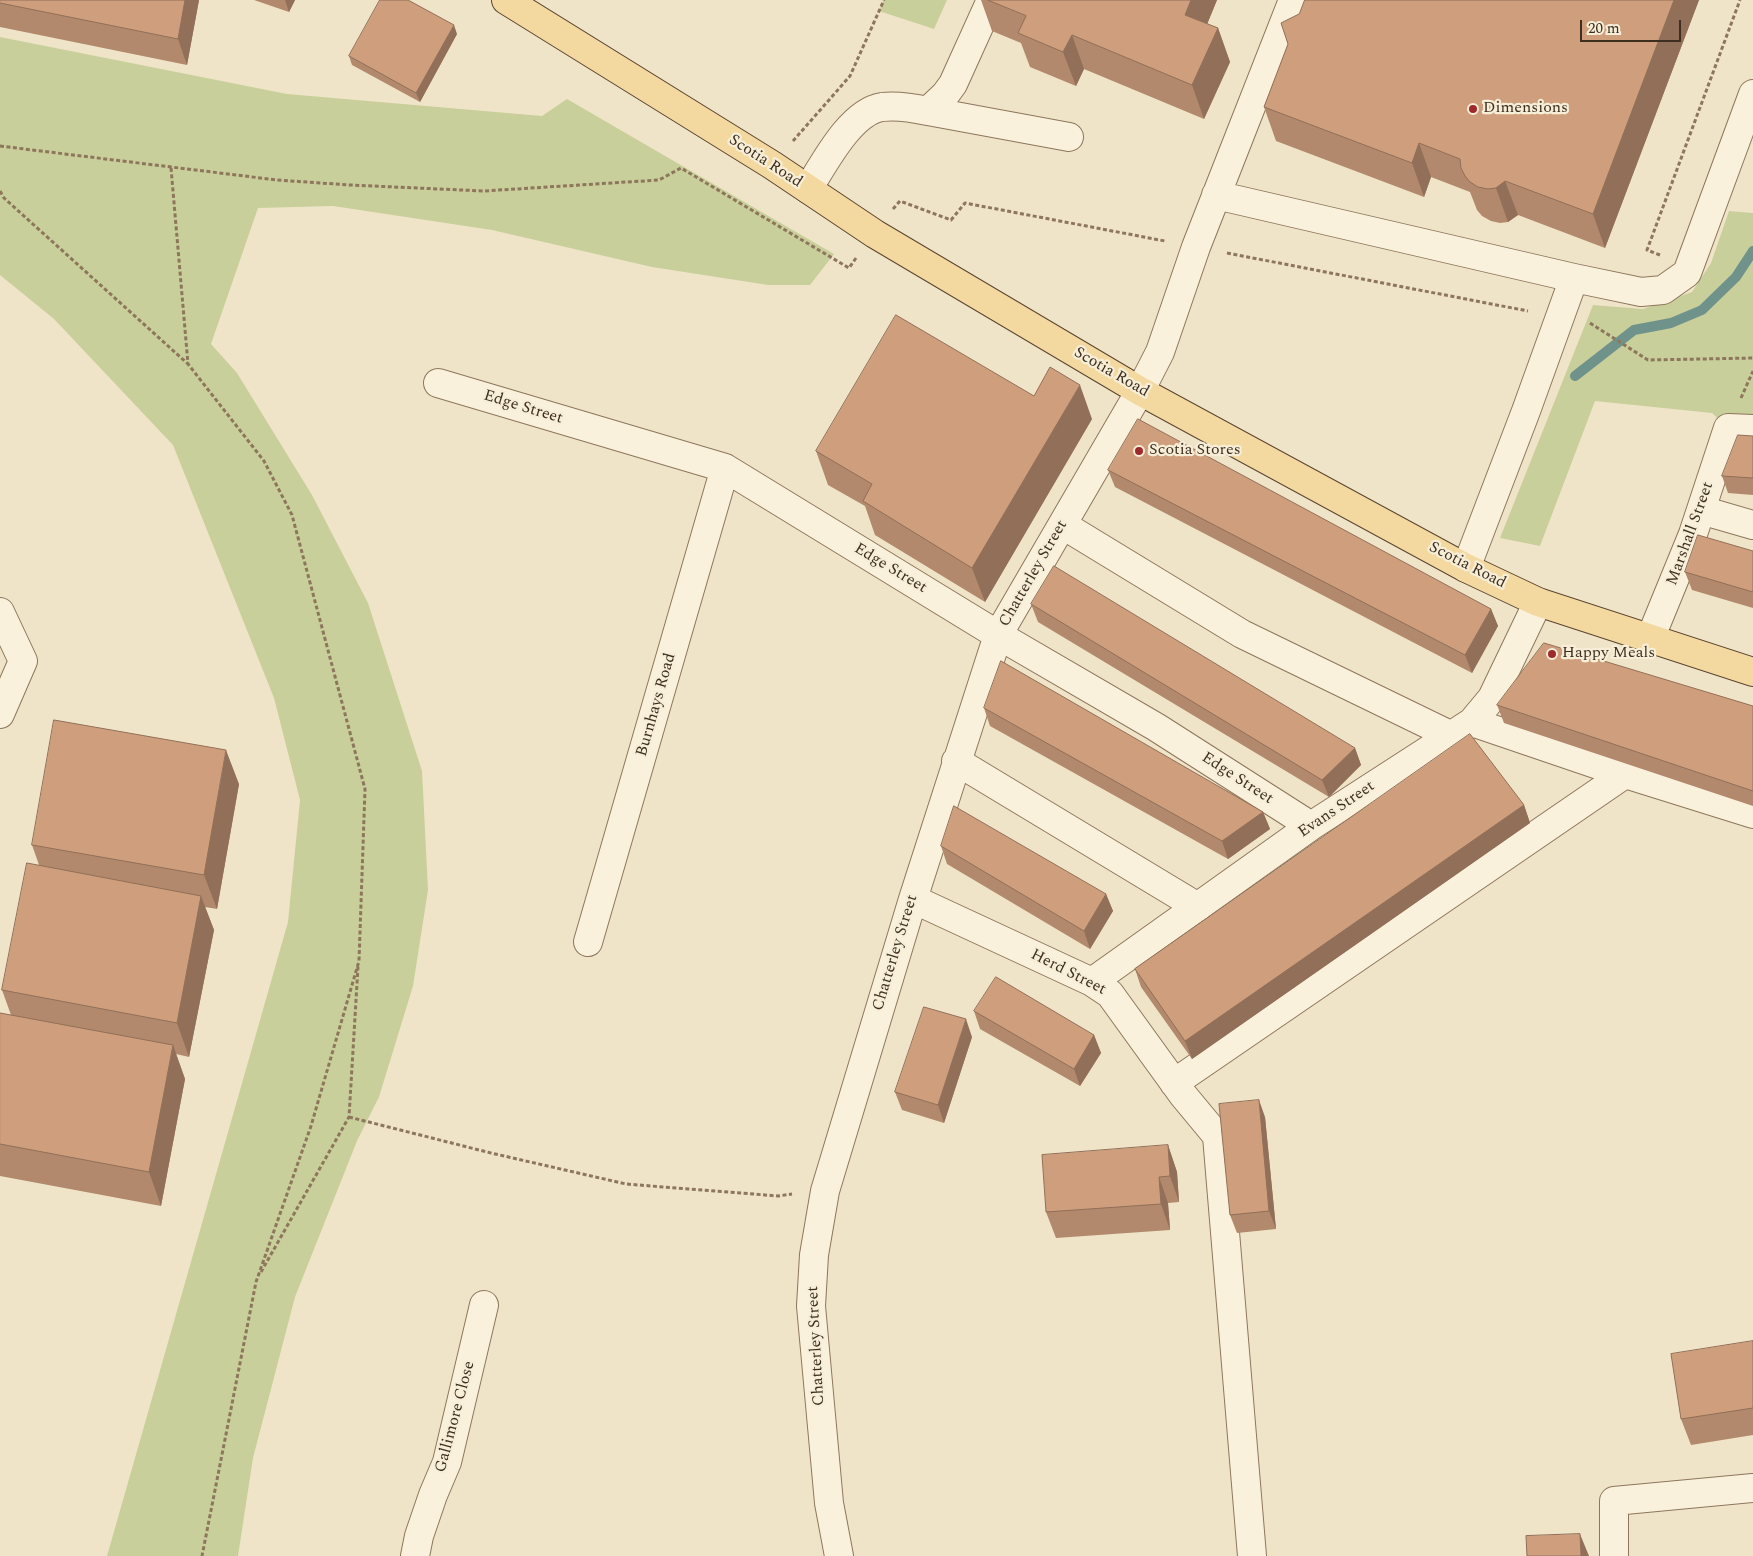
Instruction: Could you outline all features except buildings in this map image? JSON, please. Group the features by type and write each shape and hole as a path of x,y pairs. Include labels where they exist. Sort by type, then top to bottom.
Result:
{"main road":[{"name":"Scotia Road","path":"506,0 772,165 875,234 1140,391 1466,568 1538,602 1753,672"}],"street":[{"path":"928,111 945,96 953,84 991,0"},
{"name":"Chatterley Street","path":"839,1556 829,1503 811,1306 814,1255 825,1191 912,899 998,635 1140,391 1160,352 1196,247 1293,0"},
{"path":"1216,195 1574,278 1641,292 1663,290 1687,273 1753,94"},
{"path":"808,189 837,145 858,118 881,107 911,108 1070,137"},
{"path":"1466,568 1574,278"},
{"name":"Edge Street","path":"438,383 725,468 998,635 1156,727 1311,826"},
{"name":"Marshall Street","path":"1650,639 1701,510 1741,429"},
{"name":"Burnhays Road","path":"588,942 725,468"},
{"path":"1701,510 1753,525"},
{"path":"1063,525 1242,634 1461,729 1625,774 1753,814"},
{"name":"Evans Street","path":"1092,982 1311,826 1461,729 1492,698 1538,602"},
{"path":"0,612 23,661 0,714"},
{"path":"956,761 1198,907"},
{"path":"1179,1089 1625,774"},
{"name":"Herd Street","path":"912,899 1092,982 1110,994 1179,1089 1217,1136 1252,1556"},
{"name":"Gallimore Close","path":"415,1556 422,1528 447,1462 484,1305"},
{"path":"1614,1556 1614,1501 1753,1488"}],"path":[{"path":"772,165 850,76 884,0"},
{"path":"1662,256 1647,250 1740,0"},
{"path":"0,146 277,180 484,191 659,180 681,168 849,268 900,201 951,220 965,203 1588,321 1648,360 1753,358"},
{"path":"172,168 188,364"},
{"path":"0,191 4,198 188,364 264,461 292,514 365,789 359,961 349,1117 256,1282"},
{"path":"202,1556 256,1282 311,1126 359,961"},
{"path":"349,1117 491,1153 626,1184 778,1196 825,1191"}],"green space":[{"path":"884,0 947,0 934,29 879,11"},
{"path":"0,37 287,94 542,116 567,99 834,254 810,285 768,285 652,267 492,230 333,206 258,208 211,344 237,373 312,495 368,603 422,771 428,890 413,986 379,1097 357,1141 295,1297 253,1458 238,1556 107,1556 288,922 300,800 274,698 173,445 54,319 0,275"},
{"path":"1729,211 1753,213 1753,430 1728,428 1712,413 1595,401 1540,546 1500,538 1593,305 1643,309 1692,292 1711,263"}],"waterway":[{"path":"1575,376 1634,330 1671,323 1702,310 1736,277 1753,251"}],"place":[{"name":"Dimensions","path":"1473,109"},
{"name":"Scotia Stores","path":"1139,451"},
{"name":"Happy Meals","path":"1552,654"}]}
